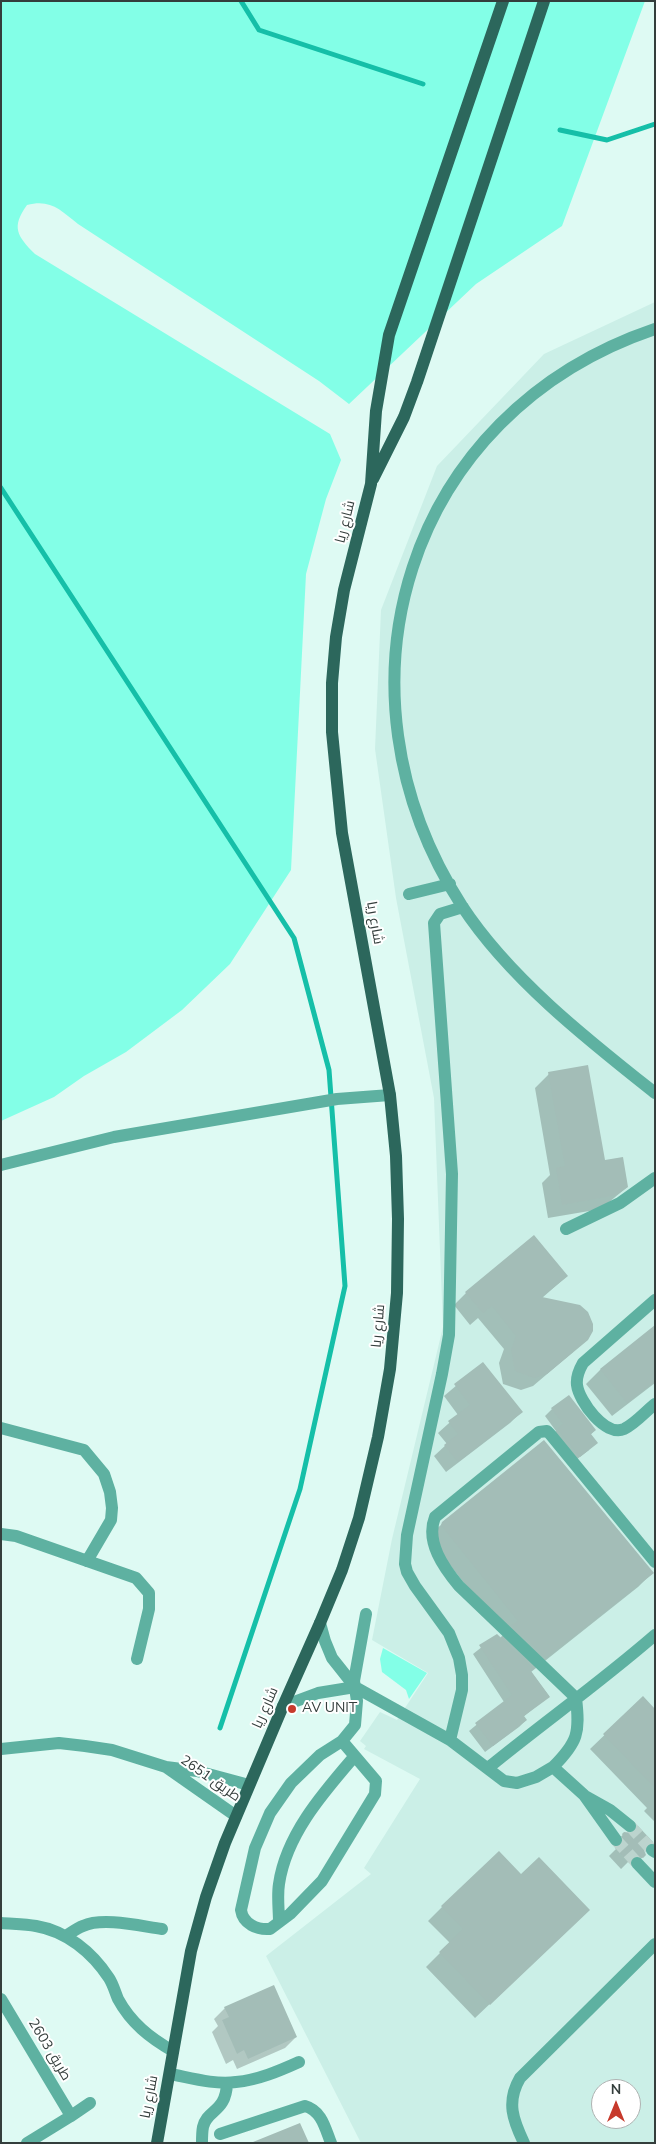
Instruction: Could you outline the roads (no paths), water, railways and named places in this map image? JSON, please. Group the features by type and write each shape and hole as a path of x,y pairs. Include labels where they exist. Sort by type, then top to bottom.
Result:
{"main road":[{"path":"371,484 376,411 389,335 502,1"},
{"path":"371,484 404,417 417,382 544,1"},
{"name":"شارع ريا","path":"157,2143 191,1950 206,1896 236,1816 342,1570 359,1518 378,1437 390,1369 397,1293 398,1219 396,1156 390,1095 342,833 332,732 332,683 336,637 344,590 371,484"}],"street":[{"path":"655,329 578,365 556,379 512,413 473,453 438,508 420,547 402,606 396,641 394,676 395,711 401,755 412,799 428,841 463,907 490,941 542,998 600,1049 655,1093"},
{"path":"409,894 450,884"},
{"path":"450,1740 462,1690 459,1658 449,1633 407,1572 405,1564 408,1535 449,1335 452,1174 434,923 440,914 463,907"},
{"path":"1,1166 114,1137 337,1099 390,1095"},
{"path":"566,1229 620,1203 655,1178"},
{"path":"655,1300 583,1363 577,1377 577,1385 582,1398 601,1424 609,1428 624,1429 655,1404"},
{"path":"1,1428 84,1450 104,1474 110,1492 111,1520 87,1561"},
{"path":"320,1624 332,1658 355,1688 450,1740 504,1781 517,1783 536,1777 554,1767 570,1749 579,1724 576,1698 473,1599 448,1572 438,1557 432,1532 435,1517 538,1432 546,1431 655,1562"},
{"path":"1,1534 16,1536 136,1578 150,1593 150,1609 137,1659"},
{"path":"342,1742 376,1781 375,1794 322,1881 279,1922 270,1929 261,1930 251,1925 242,1916 242,1904 255,1848 270,1813 291,1783 320,1755 342,1742 355,1725 357,1701 354,1681 366,1614"},
{"path":"488,1768 655,1635"},
{"path":"283,1706 318,1693 355,1688"},
{"name":"طريق 2651","path":"1,1748 59,1743 112,1750 166,1767 197,1771 249,1785"},
{"path":"279,1922 278,1886 293,1841 317,1801 354,1757"},
{"name":"طريق 2651","path":"166,1767 236,1816"},
{"path":"554,1767 584,1795 616,1840"},
{"path":"584,1795 610,1810 630,1826"},
{"path":"637,1863 655,1882"},
{"path":"1,1923 37,1926 66,1936 83,1947 109,1978 118,1999 140,2028 154,2040 173,2051"},
{"path":"66,1936 84,1925 96,1923 117,1923 162,1929"},
{"path":"524,2143 515,2123 511,2103 512,2094 520,2078 655,1944"},
{"name":"طريق 2603","path":"1,1999 71,2116"},
{"path":"170,2074 228,2083 260,2077 299,2062"},
{"path":"202,2143 203,2127 208,2118 224,2101 228,2083"},
{"path":"27,2143 90,2103"},
{"path":"220,2134 305,2106 320,2115 331,2143"}],"waterway":[{"path":"241,1 259,30 423,84"},
{"path":"560,130 607,140 655,124"},
{"path":"1,488 294,938 329,1070 345,1286 300,1489 220,1728"}],"tunnel":[{"path":"630,1826 652,1850"},
{"path":"616,1840 637,1863"}],"place":[{"name":"AV UNIT","path":"292,1709"}]}
